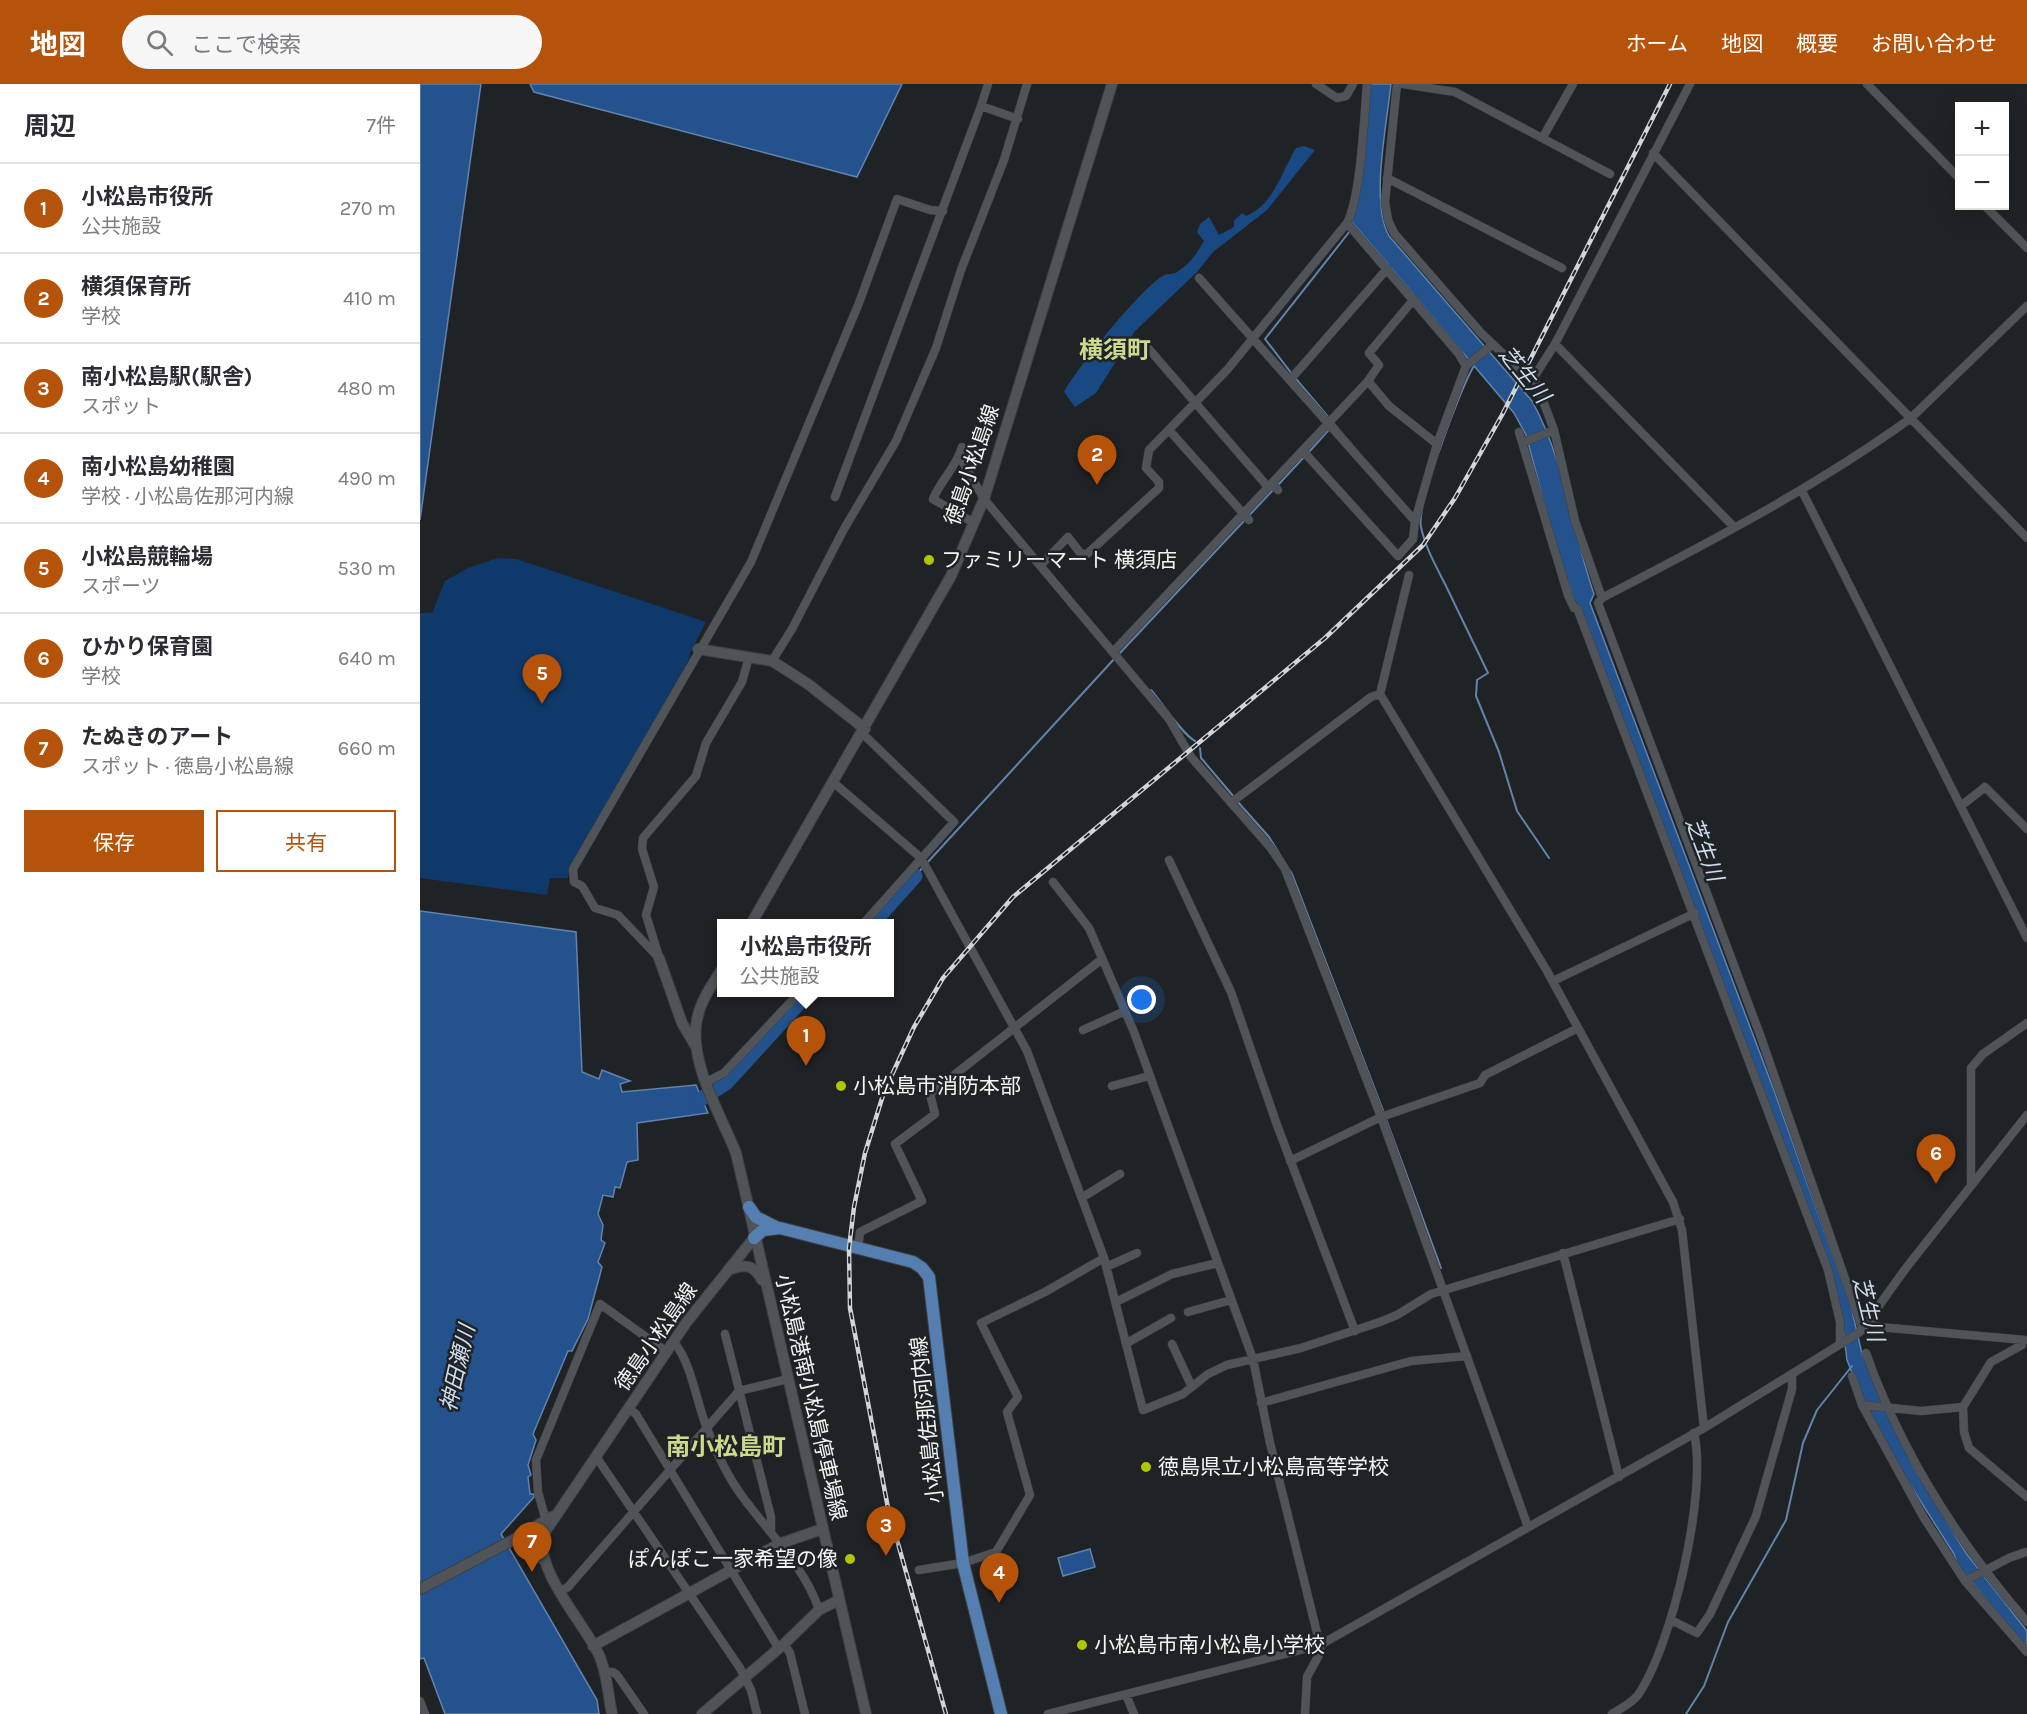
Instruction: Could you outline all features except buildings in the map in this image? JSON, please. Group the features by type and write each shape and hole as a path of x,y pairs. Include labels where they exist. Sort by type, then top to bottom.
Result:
{"main road":[{"name":"徳島小松島線","path":"754,919 951,576 974,523 984,499 1112,84"},
{"path":"698,649 772,661 808,684 863,731"},
{"path":"659,958 682,1023 696,1047 707,1084 736,1153 754,1238"},
{"path":"696,1047 698,1014 717,978"},
{"name":"小松島佐那河内線","path":"749,1207 763,1222 858,1250 913,1262 928,1276 963,1563 1001,1714"},
{"path":"754,1238 763,1230 780,1228"},
{"name":"徳島小松島線","path":"612,1714 604,1672 593,1646 547,1566 542,1544 543,1535 674,1342 754,1238"},
{"name":"小松島港南小松島停車場線","path":"754,1238 866,1714"},
{"path":"727,1271 745,1265 751,1266 765,1286"},
{"path":"420,1589 546,1521 560,1509"},
{"path":"593,1646 779,1544 822,1529"},
{"path":"511,1541 530,1543 547,1566"},
{"path":"702,1714 782,1647 819,1610 839,1600"}],"street":[{"path":"835,497 988,84"},
{"path":"772,661 792,629 844,529 896,441 936,348 1018,118 1027,84"},
{"path":"1316,84 1336,98 1346,96 1353,84"},
{"path":"1041,565 1068,537 1081,554 1087,554 1159,488 1159,482 1146,468 1149,450 1196,403 1254,339 1350,227 1367,84"},
{"path":"1397,84 1385,201 1388,220 1394,233 1491,345 1534,377 1553,431 1575,520 1602,598"},
{"path":"1403,84 1457,88 1610,174"},
{"path":"1543,137 1573,84"},
{"path":"1534,377 1555,344 1690,84"},
{"path":"1868,84 1955,175"},
{"path":"981,106 1018,118"},
{"path":"1653,153 2027,538"},
{"path":"1387,178 1562,268"},
{"path":"659,958 618,915 595,908 582,886 574,882 573,869 695,661 698,649 751,562 859,303 897,199 930,210 942,211"},
{"path":"1989,210 2027,248"},
{"path":"1350,227 1468,364"},
{"path":"1293,377 1387,269"},
{"path":"1199,278 1254,339 1293,377 1414,521"},
{"path":"1116,655 1305,454 1368,381 1379,365 1369,353 1414,299"},
{"path":"1869,1328 1598,603 1602,598 1733,526 1802,491 1911,418 2027,306"},
{"path":"1555,344 1733,526"},
{"path":"1305,454 1398,556 1413,539 1414,521 1437,444 1468,364 1491,345"},
{"path":"1148,348 1273,487"},
{"path":"1368,381 1389,406 1437,444"},
{"path":"1169,430 1246,517"},
{"path":"1526,441 1553,431"},
{"path":"1519,432 1526,441 1553,551 1568,594 1584,625 1695,913 1828,1270 1841,1343"},
{"path":"962,447 961,459 936,491 933,499 974,523"},
{"path":"961,459 984,499 1169,719 1191,757 1234,800 1285,869 1384,1116 1528,1527"},
{"path":"1802,491 2027,938"},
{"path":"1409,574 1380,694 1553,981 1615,1093 1680,1220 1704,1428"},
{"path":"659,958 646,915 654,887 642,849 643,838 696,776 706,743 742,682 750,657"},
{"path":"1234,800 1371,697 1380,694"},
{"path":"863,731 954,822 867,919"},
{"path":"833,782 921,860 1028,1051 1104,1258 1143,1410 1184,1394 1208,1374 1397,1316 1431,1294 1680,1220"},
{"path":"1961,806 1985,787 2027,829"},
{"path":"1169,860 1231,992 1290,1161 1355,1330"},
{"path":"1053,882 1089,928 1125,1011 1253,1359 1261,1403 1320,1645 1320,1653 1307,1677 1305,1714"},
{"path":"1553,981 1695,913"},
{"path":"858,1250 860,1232 922,1201 896,1149 896,1140 935,1114 930,1094 1102,959"},
{"path":"707,1084 724,1074 796,997"},
{"path":"1083,1030 1125,1011"},
{"path":"1971,1186 1971,1068 1983,1054 2027,1023"},
{"path":"1290,1161 1384,1116 1480,1083 1485,1075 1578,1028"},
{"path":"1112,1086 1149,1076"},
{"path":"1048,1714 1320,1645 1704,1428 1869,1328 1906,1268 2027,1115"},
{"path":"1083,1197 1120,1174"},
{"path":"1106,1267 1137,1253"},
{"path":"1563,1253 1619,1477"},
{"path":"919,1570 963,1563 996,1552 1030,1495 1008,1412 1018,1397 981,1323 1045,1292 1104,1258"},
{"path":"1116,1302 1172,1274 1218,1263"},
{"path":"1188,1312 1231,1300"},
{"path":"546,1521 540,1501 536,1460 600,1304 668,1352"},
{"path":"1127,1343 1171,1318"},
{"path":"1869,1328 2025,1340 2022,1345 1991,1362 1963,1407 1964,1432 1969,1449 2027,1497"},
{"path":"725,1334 771,1517 771,1532"},
{"path":"674,1342 683,1353 707,1430 741,1494 771,1532 806,1583 819,1610"},
{"path":"1172,1344 1192,1387"},
{"path":"1866,1353 1887,1407 1916,1465 1952,1524 2027,1622"},
{"path":"1261,1403 1411,1361 1467,1356"},
{"path":"1671,1620 1697,1633 1710,1614 1756,1516 1792,1389 1792,1374"},
{"path":"1852,1376 1863,1405 1924,1518 1967,1580 2027,1652"},
{"path":"561,1591 568,1587 634,1513 739,1391 788,1379"},
{"path":"1863,1405 1921,1411 1963,1407"},
{"path":"629,1409 636,1414 731,1571 782,1647 790,1653 805,1714"},
{"path":"1612,1714 1636,1698 1649,1677 1671,1620 1698,1488 1694,1433"},
{"path":"597,1458 746,1678 757,1714"},
{"path":"1967,1580 2009,1558 2027,1552"},
{"path":"604,1672 613,1672 617,1675 644,1714"},
{"path":"1126,1695 1134,1714"},
{"path":"420,1701 425,1714"}],"shaded area":[{"path":"1304,146 1315,150 1267,210 1213,252 1197,272 1135,331 1096,393 1075,407 1064,392 1071,381 1095,348 1140,296 1153,283 1163,276 1177,272 1192,258 1204,241 1197,232 1200,224 1209,217 1219,235 1234,227 1234,221 1242,213 1246,216 1256,211 1276,187 1296,148"},
{"path":"498,558 516,559 706,622 689,659 567,878 550,878 547,895 420,878 420,613 432,613 445,581 468,568"}],"water":[{"path":"420,84 481,84 420,520"},
{"path":"530,84 902,84 857,177 534,92"},
{"path":"1370,84 1391,84 1380,184 1383,221 1389,236 1532,401 1543,424 1553,447 1594,594 1590,603 1775,1093 1851,1306 1862,1354 1913,1467 1966,1553 2027,1631 2027,1648 1958,1566 1954,1554 1883,1442 1862,1398 1847,1360 1843,1328 1823,1250 1581,610 1576,606 1556,547 1526,435 1514,413 1352,222"},
{"name":"神田瀬川","path":"420,911 576,932 582,1072 599,1079 602,1070 630,1081 620,1084 622,1092 696,1085 708,1113 637,1123 638,1160 627,1162 620,1188 615,1187 613,1197 603,1195 598,1214 603,1225 601,1240 605,1243 598,1262 602,1267 588,1319 572,1351 568,1351 533,1434 536,1440 528,1465 531,1475 528,1477 530,1494 534,1494 534,1497 501,1534 597,1700 599,1714 445,1714 424,1658 420,1659"},
{"path":"1090,1549 1095,1567 1063,1576 1058,1558"}],"waterway":[{"path":"1292,374 1265,339 1350,231"},
{"path":"1474,366 1450,420 1432,472 1421,515 1421,527 1425,542 1488,673 1477,680 1476,696 1499,752 1517,811 1549,858"},
{"path":"1296,379 1329,418"},
{"path":"1334,424 1358,452"},
{"path":"1308,453 1334,424"},
{"path":"1277,486 1304,457"},
{"path":"1119,654 1273,490"},
{"path":"915,876 1115,658"},
{"path":"1151,690 1179,726 1195,741"},
{"path":"1200,748 1201,758 1234,797"},
{"path":"1237,801 1269,837 1292,874 1384,1113"},
{"path":"876,919 915,876"},
{"path":"698,1101 726,1083 804,997"},
{"path":"1386,1119 1441,1268"},
{"path":"1686,1714 1704,1686 1728,1622 1786,1520 1803,1443 1817,1410 1852,1366"}],"railway":[{"path":"946,1714 888,1508 850,1308 849,1248 854,1207 865,1153 884,1092 914,1027 943,978 1013,897 1325,638 1423,545 1455,498 1502,415 1670,84"}],"place":[{"name":"横須保育所","path":"1097,485"},
{"name":"ファミリーマート 横須店","path":"929,560"},
{"name":"小松島競輪場","path":"542,704"},
{"name":"小松島市役所","path":"806,1066"},
{"name":"小松島市消防本部","path":"841,1086"},
{"name":"ひかり保育園","path":"1936,1184"},
{"name":"徳島県立小松島高等学校","path":"1146,1467"},
{"name":"南小松島駅(駅舎)","path":"886,1556"},
{"name":"ぽんぽこ一家希望の像","path":"850,1559"},
{"name":"たぬきのアート","path":"532,1572"},
{"name":"南小松島幼稚園","path":"999,1603"},
{"name":"小松島市南小松島小学校","path":"1082,1645"}],"district":[{"name":"横須町","path":"1115,350"},
{"name":"南小松島町","path":"726,1447"}],"water label":[{"name":"芝生川","path":"1525,374"},
{"name":"芝生川","path":"1705,849"},
{"name":"芝生川","path":"1869,1309"}]}
